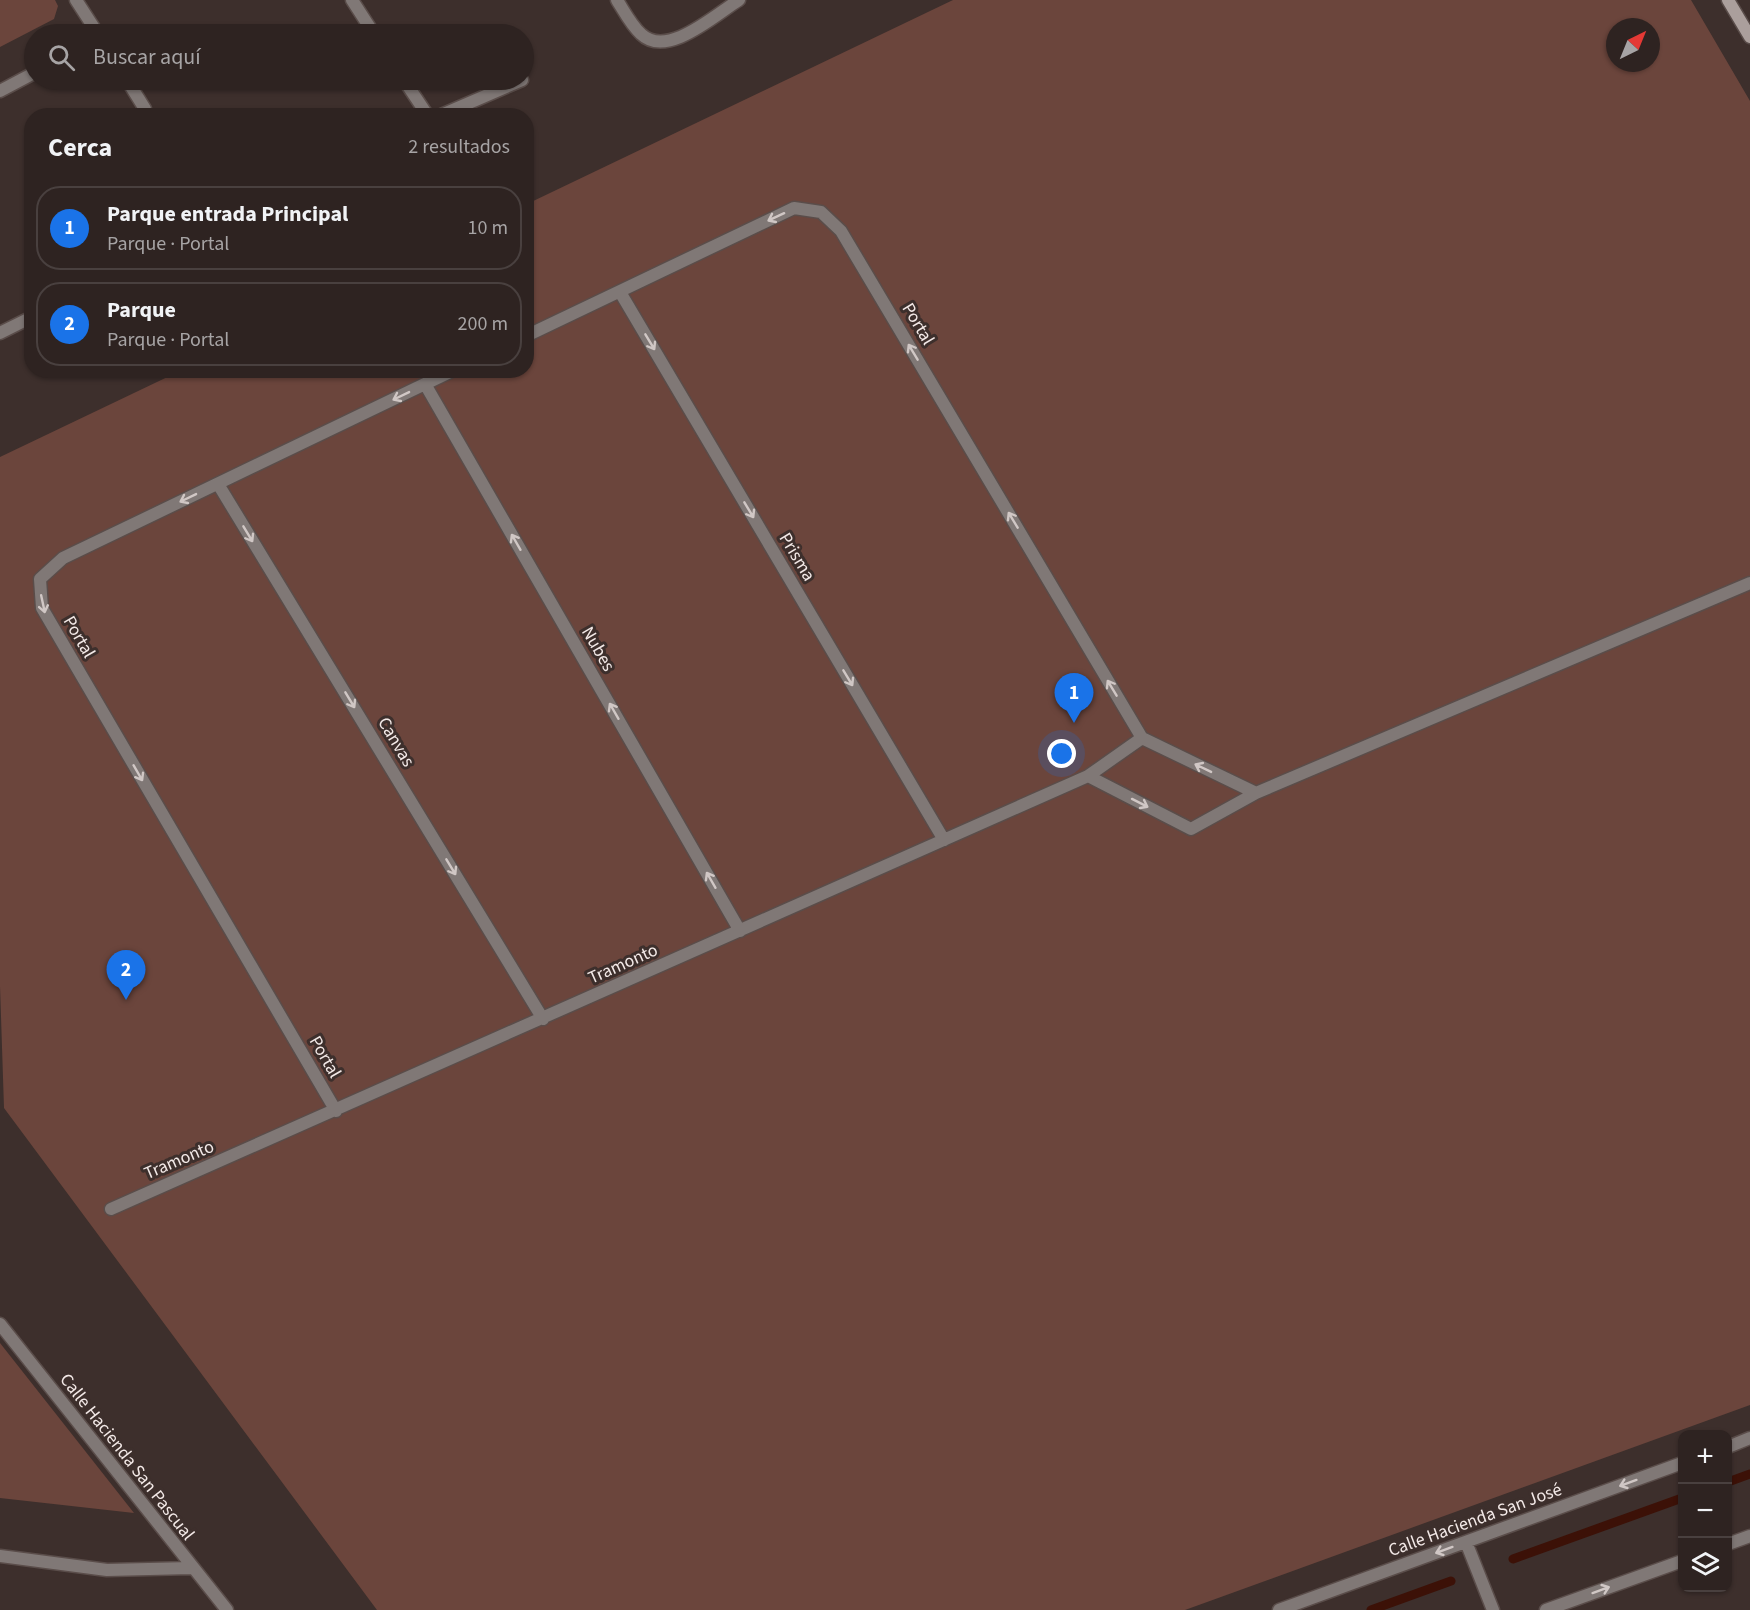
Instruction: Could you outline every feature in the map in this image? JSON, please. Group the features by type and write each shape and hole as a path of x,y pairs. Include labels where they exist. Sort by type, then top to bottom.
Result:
{"main road":[{"path":"1728,0 1750,37"}],"street":[{"path":"76,0 92,24"},
{"path":"352,0 368,24"},
{"path":"617,0 642,35 653,42 665,44 678,39 739,0"},
{"path":"0,91 24,78"},
{"path":"133,90 144,108"},
{"path":"411,90 423,108"},
{"path":"457,108 499,90"},
{"name":"Portal","path":"534,332 794,208 821,212 841,231 1142,738"},
{"name":"Prisma","path":"620,291 944,840"},
{"path":"0,333 24,321"},
{"name":"Portal","path":"336,1111 42,608 40,579 63,558 437,378"},
{"name":"Nubes","path":"425,384 740,931"},
{"name":"Canvas","path":"218,484 543,1019"},
{"path":"1088,776 1191,829 1256,793 1750,583"},
{"path":"1142,738 1256,793"},
{"name":"Tramonto","path":"111,1209 1088,776 1142,738"},
{"name":"Calle Hacienda San Pascual","path":"0,1324 190,1568 227,1610"},
{"path":"1732,1445 1750,1438"},
{"name":"Calle Hacienda San José","path":"1279,1610 1678,1465"},
{"path":"1732,1543 1750,1536"},
{"path":"1466,1542 1493,1610"},
{"path":"0,1556 107,1570 190,1568"},
{"path":"1546,1610 1678,1563"}],"shaded area":[{"path":"0,0 55,0 58,6 54,19 44,24 24,24 24,35 0,47"},
{"path":"953,0 1691,0 1750,101 1750,1405 1185,1610 377,1610 4,1108 0,986 0,457 165,378 534,378 534,201"},
{"path":"0,1343 134,1513 0,1498"}],"waterway":[{"path":"1732,1481 1750,1474"},
{"path":"1513,1559 1678,1499"},
{"path":"1371,1610 1451,1581"}],"place":[{"name":"Parque entrada Principal","path":"1074,723"},
{"name":"Parque","path":"126,1000"}]}
